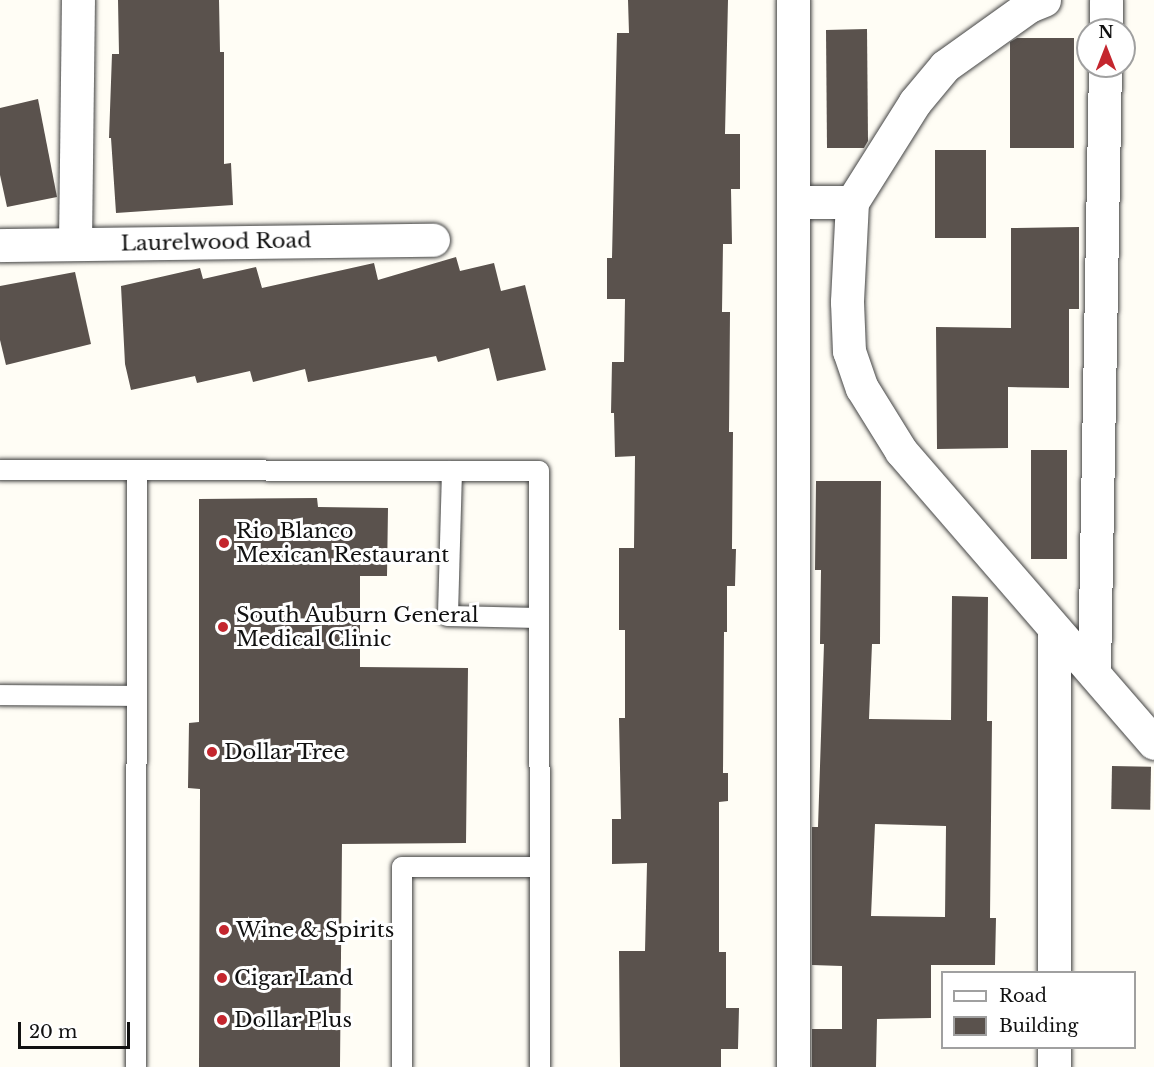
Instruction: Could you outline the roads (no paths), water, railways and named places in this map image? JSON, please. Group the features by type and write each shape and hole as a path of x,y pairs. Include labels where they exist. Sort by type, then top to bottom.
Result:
{"street":[{"path":"75,243 78,0"},
{"path":"793,0 793,1067"},
{"path":"1044,0 1029,6 945,66 915,102 852,202 847,303 849,351 862,388 901,451 1054,629 1094,670 1154,743"},
{"path":"1106,18 1107,0"},
{"path":"1094,670 1105,78"},
{"path":"794,202 852,202"},
{"name":"Laurelwood Road","path":"0,245 433,240"},
{"path":"1054,629 1054,971"},
{"path":"1054,1049 1054,1067"}],"lane":[{"path":"0,471 539,471 540,1067"},
{"path":"136,1067 138,471"},
{"path":"452,471 448,616 539,618"},
{"path":"0,695 137,696"},
{"path":"402,1067 402,867 540,867"}],"place":[{"name":"Rio Blanco Mexican Restaurant","path":"224,543"},
{"name":"South Auburn General Medical Clinic","path":"223,627"},
{"name":"Dollar Tree","path":"212,752"},
{"name":"Wine & Spirits","path":"224,930"},
{"name":"Cigar Land","path":"222,978"},
{"name":"Dollar Plus","path":"222,1020"}]}
